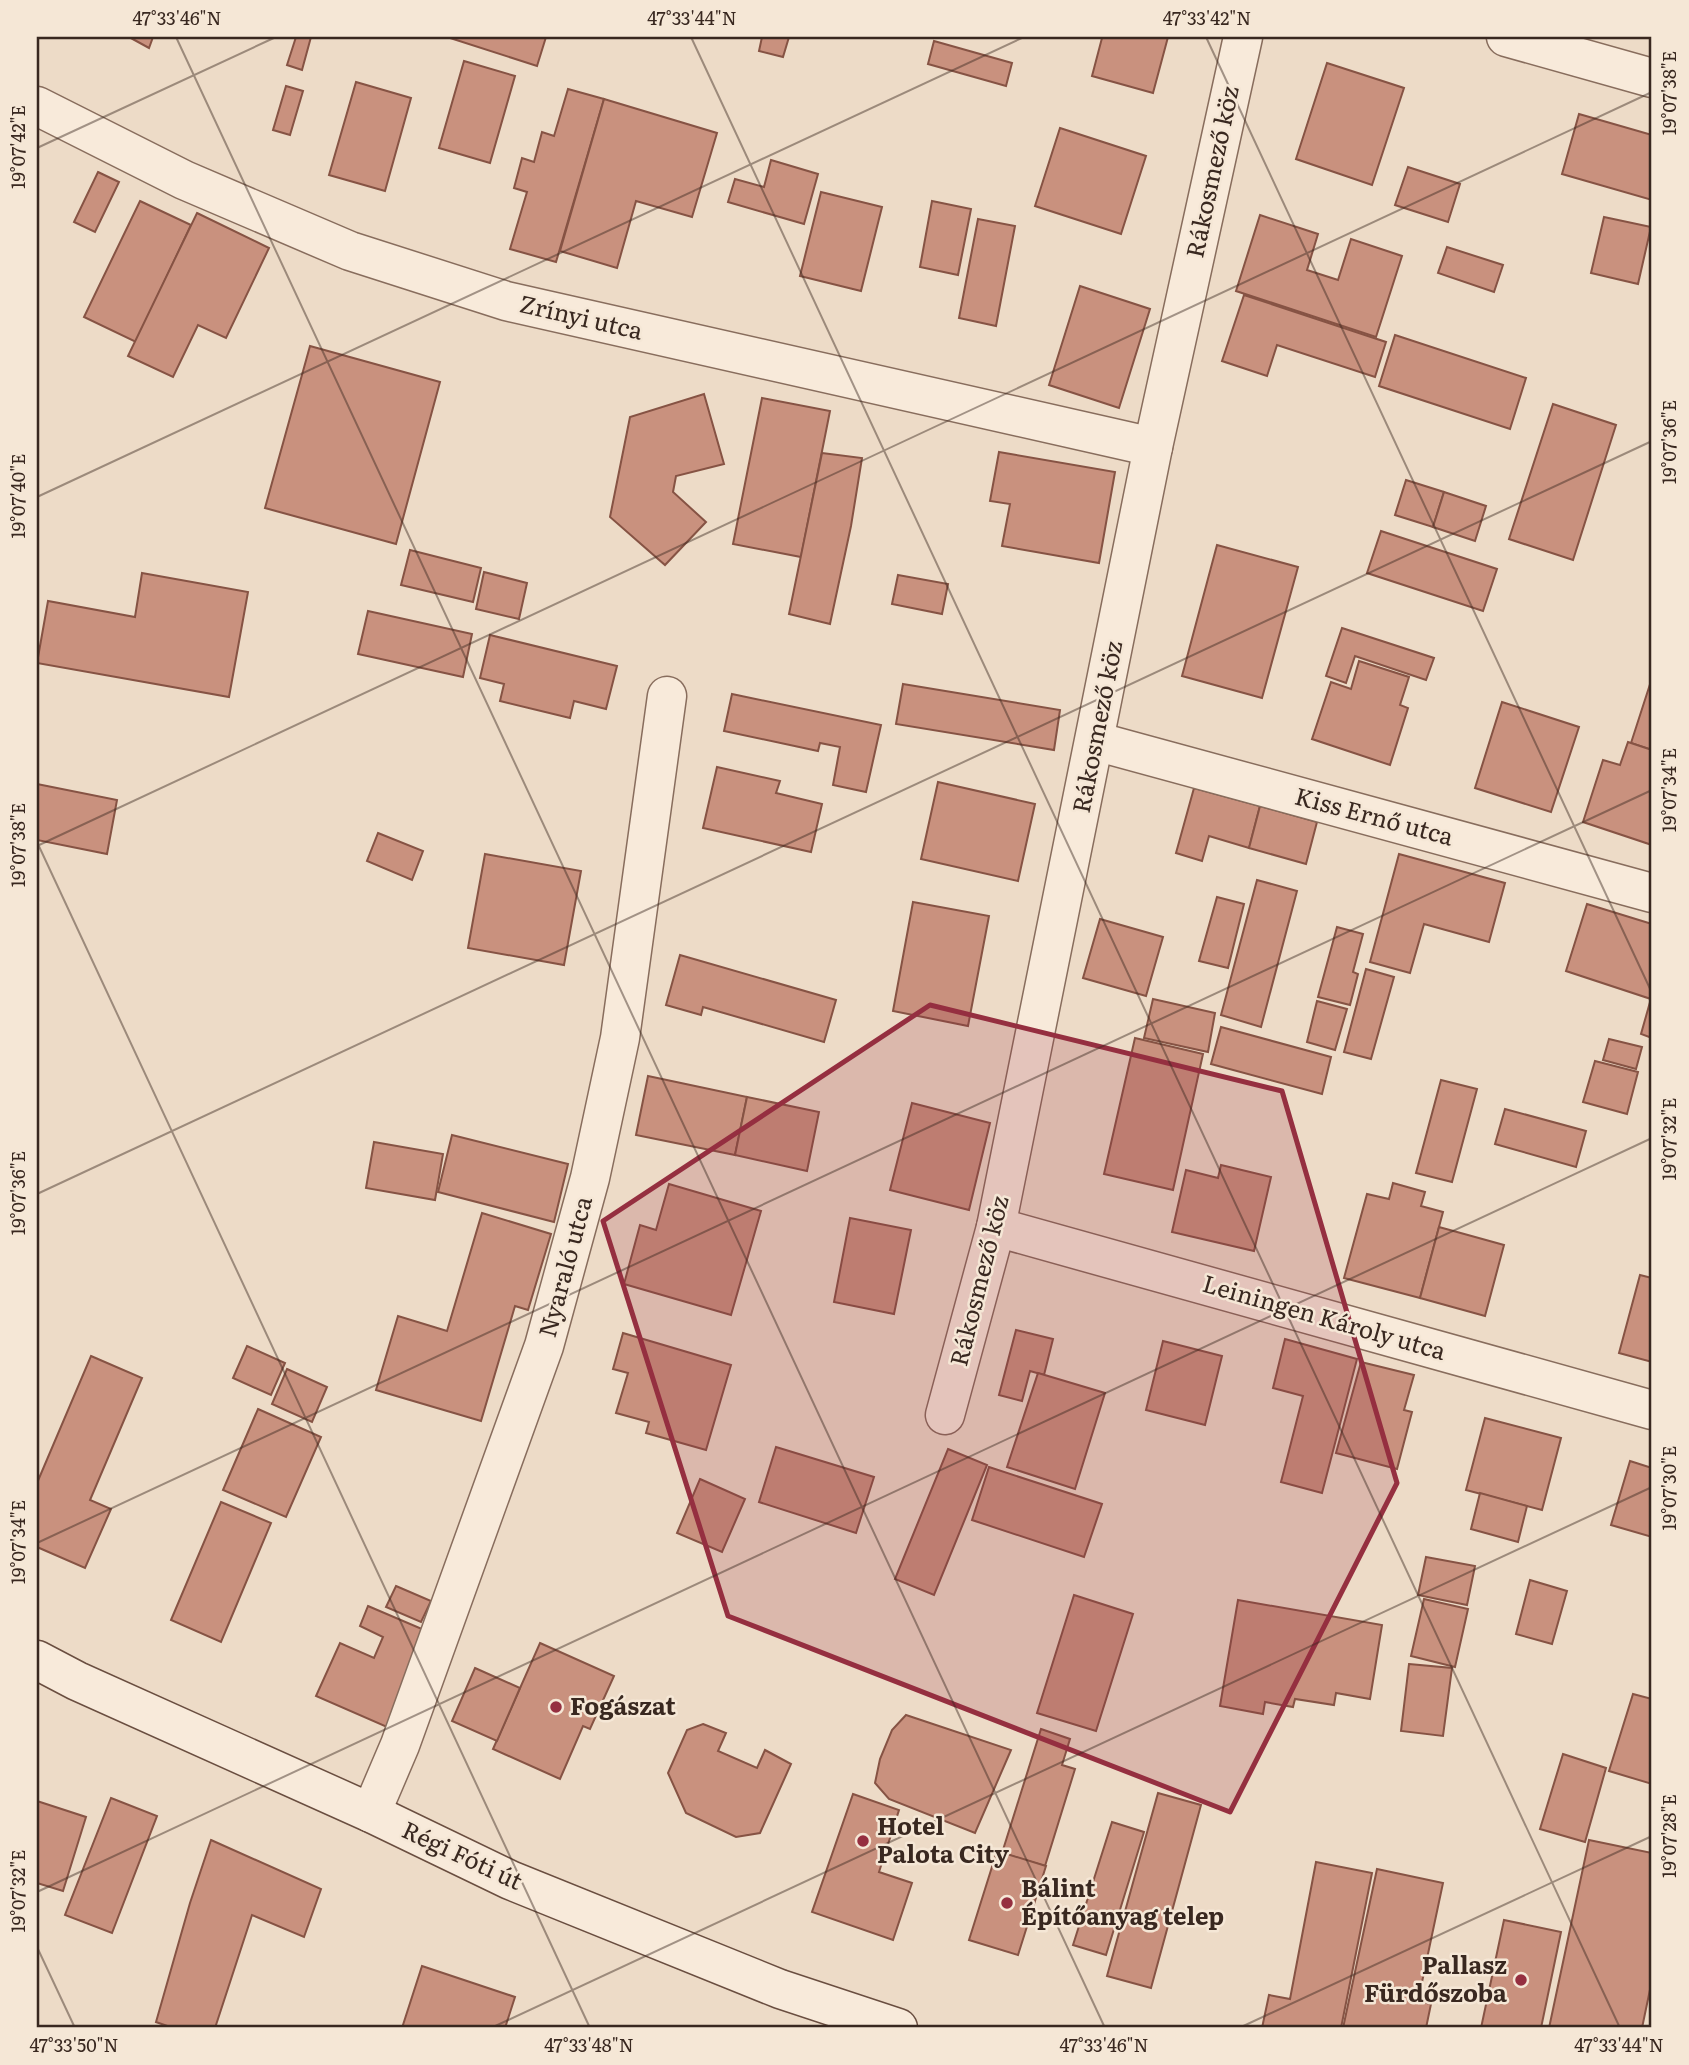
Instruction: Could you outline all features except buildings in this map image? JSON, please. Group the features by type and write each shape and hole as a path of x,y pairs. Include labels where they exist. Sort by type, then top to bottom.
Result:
{"street":[{"name":"Rákosmező köz","path":"945,1415 996,1227 1153,447 1243,37"},
{"path":"1506,37 1652,78"},
{"name":"Zrínyi utca","path":"37,106 184,180 350,251 506,301 1153,447"},
{"name":"Nyaraló utca","path":"371,1813 404,1732 544,1346 590,1178 620,1038 667,696"},
{"name":"Kiss Ernő utca","path":"1095,741 1652,893"},
{"name":"Leiningen Károly utca","path":"996,1227 1652,1410"},
{"name":"Régi Fóti út","path":"37,1660 77,1681 371,1813 510,1880 780,1989 898,2028"}],"highlighted area":[{"path":"930,1005 1282,1091 1397,1483 1230,1812 728,1616 603,1221"}],"place":[{"name":"Fogászat","path":"556,1707"},
{"name":"Hotel Palota City","path":"863,1841"},
{"name":"Bálint Építőanyag telep","path":"1007,1903"},
{"name":"Pallasz Fürdőszoba","path":"1521,1980"}]}
